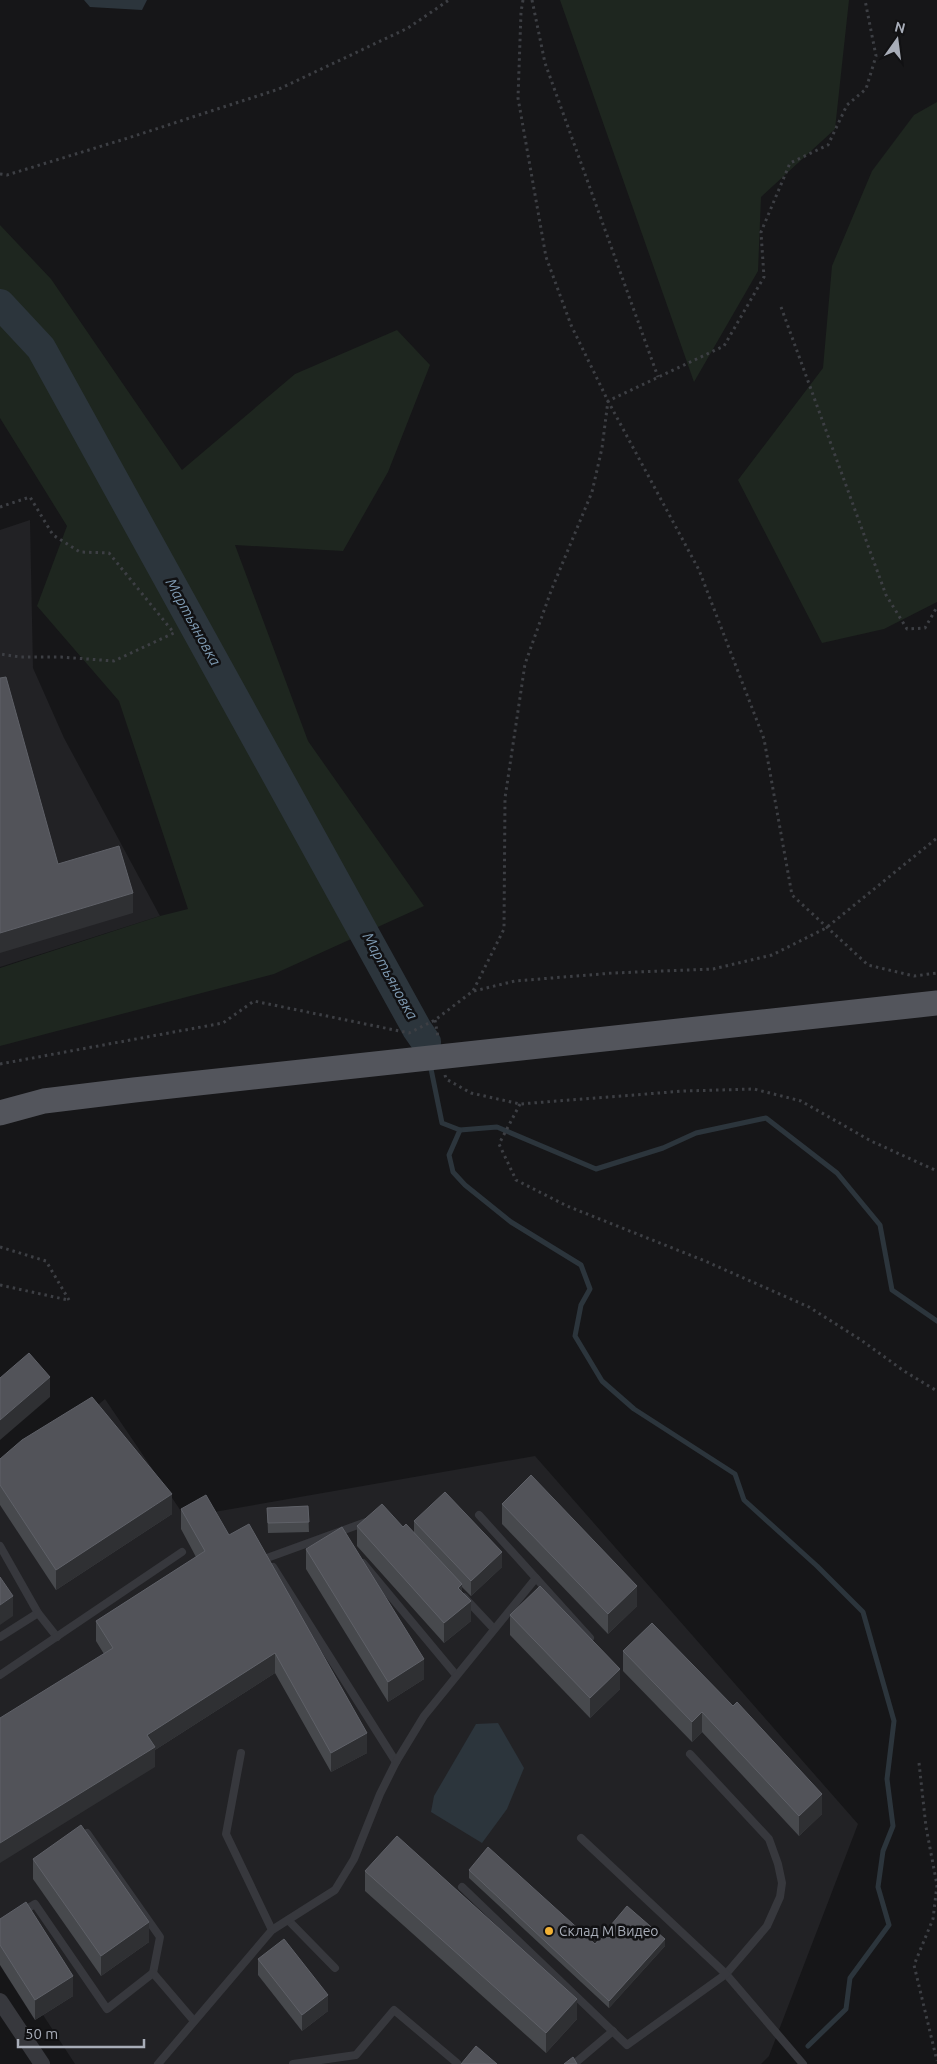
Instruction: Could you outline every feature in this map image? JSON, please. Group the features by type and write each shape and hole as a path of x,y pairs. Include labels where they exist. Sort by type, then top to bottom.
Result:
{"main road":[{"path":"0,1113 44,1101 937,1003"}],"street":[{"path":"0,2001 42,2064"}],"lane":[{"path":"479,1515 593,1641"},
{"path":"378,1518 265,1555 396,1762"},
{"path":"338,1532 344,1540"},
{"path":"0,1546 38,1613 56,1637"},
{"path":"0,1675 182,1552"},
{"path":"357,1555 456,1676"},
{"path":"158,2064 272,1930 335,1890 354,1859 380,1794 396,1762 424,1716 536,1578"},
{"path":"460,1594 494,1629"},
{"path":"0,1637 38,1613"},
{"path":"241,1753 226,1834 272,1930"},
{"path":"462,1887 627,2045 726,1974 767,1926 780,1897 782,1883 778,1864 769,1839 690,1754"},
{"path":"14,1917 35,1904 107,2009 154,1973 160,1937 87,1833"},
{"path":"582,1838 726,1974 803,2064"},
{"path":"288,1920 335,1968"},
{"path":"154,1973 194,2021"},
{"path":"297,2064 356,2054 394,2010 457,2063"},
{"path":"574,2064 613,2031"}],"path":[{"path":"0,174 7,174 128,138 279,89 408,28 449,0"},
{"path":"523,0 518,98 546,257 571,325 608,401 699,570 764,738 792,895 868,965 914,976 937,973"},
{"path":"532,0 545,64 658,377"},
{"path":"608,401 724,346 764,277 761,232 790,163 828,145 846,105 866,89 876,56 865,0"},
{"path":"781,307 886,595 907,630 925,628 937,607"},
{"path":"474,991 504,929 505,798 525,664 550,591 592,492 602,448 608,401"},
{"path":"0,507 30,497 52,535 80,552 110,553 174,633 114,661 61,656 20,657 0,654"},
{"path":"0,1064 223,1023 254,1002 409,1033 435,1020 474,991 515,981 613,973 713,969 772,954 826,928 937,838"},
{"path":"435,1020 439,1040"},
{"path":"444,1069 446,1078 471,1093 520,1104 684,1091 754,1089 801,1102 871,1141 937,1171"},
{"path":"520,1104 499,1144 516,1180 567,1206 705,1261 810,1307 861,1340 904,1372 937,1391"},
{"path":"0,1247 46,1261 69,1300 0,1285"},
{"path":"919,1763 926,1827 937,1886 934,1919 914,1965 937,2061"}],"shaded area":[{"path":"84,0 147,0 142,10 90,7"},
{"path":"560,0 849,0 835,129 761,197 758,271 694,382"},
{"path":"937,102 937,602 884,629 822,643 738,480 823,368 832,266 872,171 914,115"},
{"path":"0,225 51,279 182,470 295,374 397,330 430,365 388,472 343,551 235,545 308,741 424,906 274,974 0,1046 0,968 160,916 188,909 119,701 37,606 67,526 0,418"},
{"path":"30,520 33,668 64,738 160,916 0,967 0,530"},
{"path":"105,1399 185,1517 535,1456 858,1824 769,2056 761,2064 75,2064 0,1949 0,1488"},
{"path":"498,1723 524,1768 507,1809 482,1843 431,1812 434,1796 476,1724"}],"building":[{"path":"6,677 58,864 119,846 133,893 0,933 0,678"},
{"path":"29,1353 50,1377 0,1420 0,1378"},
{"path":"92,1397 172,1494 56,1570 0,1485 0,1459 22,1440"},
{"path":"531,1475 637,1586 608,1614 502,1504"},
{"path":"445,1492 502,1552 471,1581 414,1521"},
{"path":"206,1495 229,1535 249,1524 367,1733 331,1753 275,1653 147,1735 155,1747 0,1843 0,1718 113,1648 96,1621 205,1551 181,1509"},
{"path":"382,1504 403,1527 406,1524 462,1584 458,1588 471,1601 444,1623 357,1526"},
{"path":"308,1506 309,1522 268,1523 267,1508"},
{"path":"342,1527 424,1659 388,1682 306,1549"},
{"path":"0,1577 13,1596 0,1605"},
{"path":"540,1586 620,1669 590,1698 510,1615"},
{"path":"652,1623 733,1706 737,1702 822,1794 799,1816 702,1712 692,1722 623,1651"},
{"path":"81,1825 149,1922 101,1956 33,1859"},
{"path":"397,1836 577,1999 546,2033 365,1871"},
{"path":"488,1847 595,1944 627,1906 665,1939 609,2001 469,1870"},
{"path":"26,1902 73,1976 35,2000 0,1945 0,1919"},
{"path":"284,1939 328,1995 302,2015 258,1959"},
{"path":"476,2046 497,2064 461,2064"},
{"path":"573,2057 577,2064 564,2064"}],"waterway":[{"name":"Мартьяновка","path":"0,304 41,348 417,1029 426,1042"},
{"name":"Мартьяновка","path":"430,1064 442,1123 460,1130 497,1127 596,1169 663,1148 696,1133 766,1118 837,1173 880,1225 892,1290 937,1321"},
{"path":"460,1130 449,1155 453,1172 465,1185 511,1222 581,1265 590,1289 581,1305 575,1336 602,1381 634,1409 735,1474 744,1500 817,1566 863,1612 894,1721 887,1779 893,1826 883,1851 878,1887 889,1925 850,1978 846,2009 808,2046"}],"place":[{"name":"Склад М Видео","path":"549,1931"}]}
